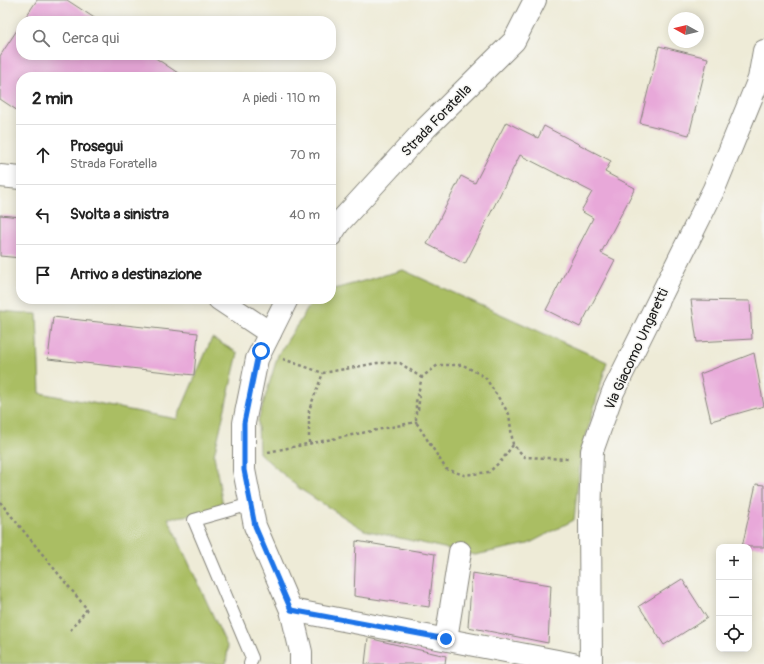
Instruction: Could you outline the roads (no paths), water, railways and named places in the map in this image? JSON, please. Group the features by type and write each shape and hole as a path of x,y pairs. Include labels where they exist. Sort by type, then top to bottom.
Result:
{"street":[{"name":"Strada Foratella","path":"336,227 426,128 514,41 535,0"},
{"name":"Via Giacomo Ungaretti","path":"591,664 590,520 592,451 613,392 714,189 761,80 764,51"},
{"path":"0,176 16,178"},
{"path":"224,304 265,342"},
{"path":"284,304 257,359 244,423 244,470 255,526 291,610 301,652 301,664"},
{"path":"446,639 460,552"},
{"path":"291,610 573,664"}],"lane":[{"path":"250,664 252,658 194,520 251,504"}]}
